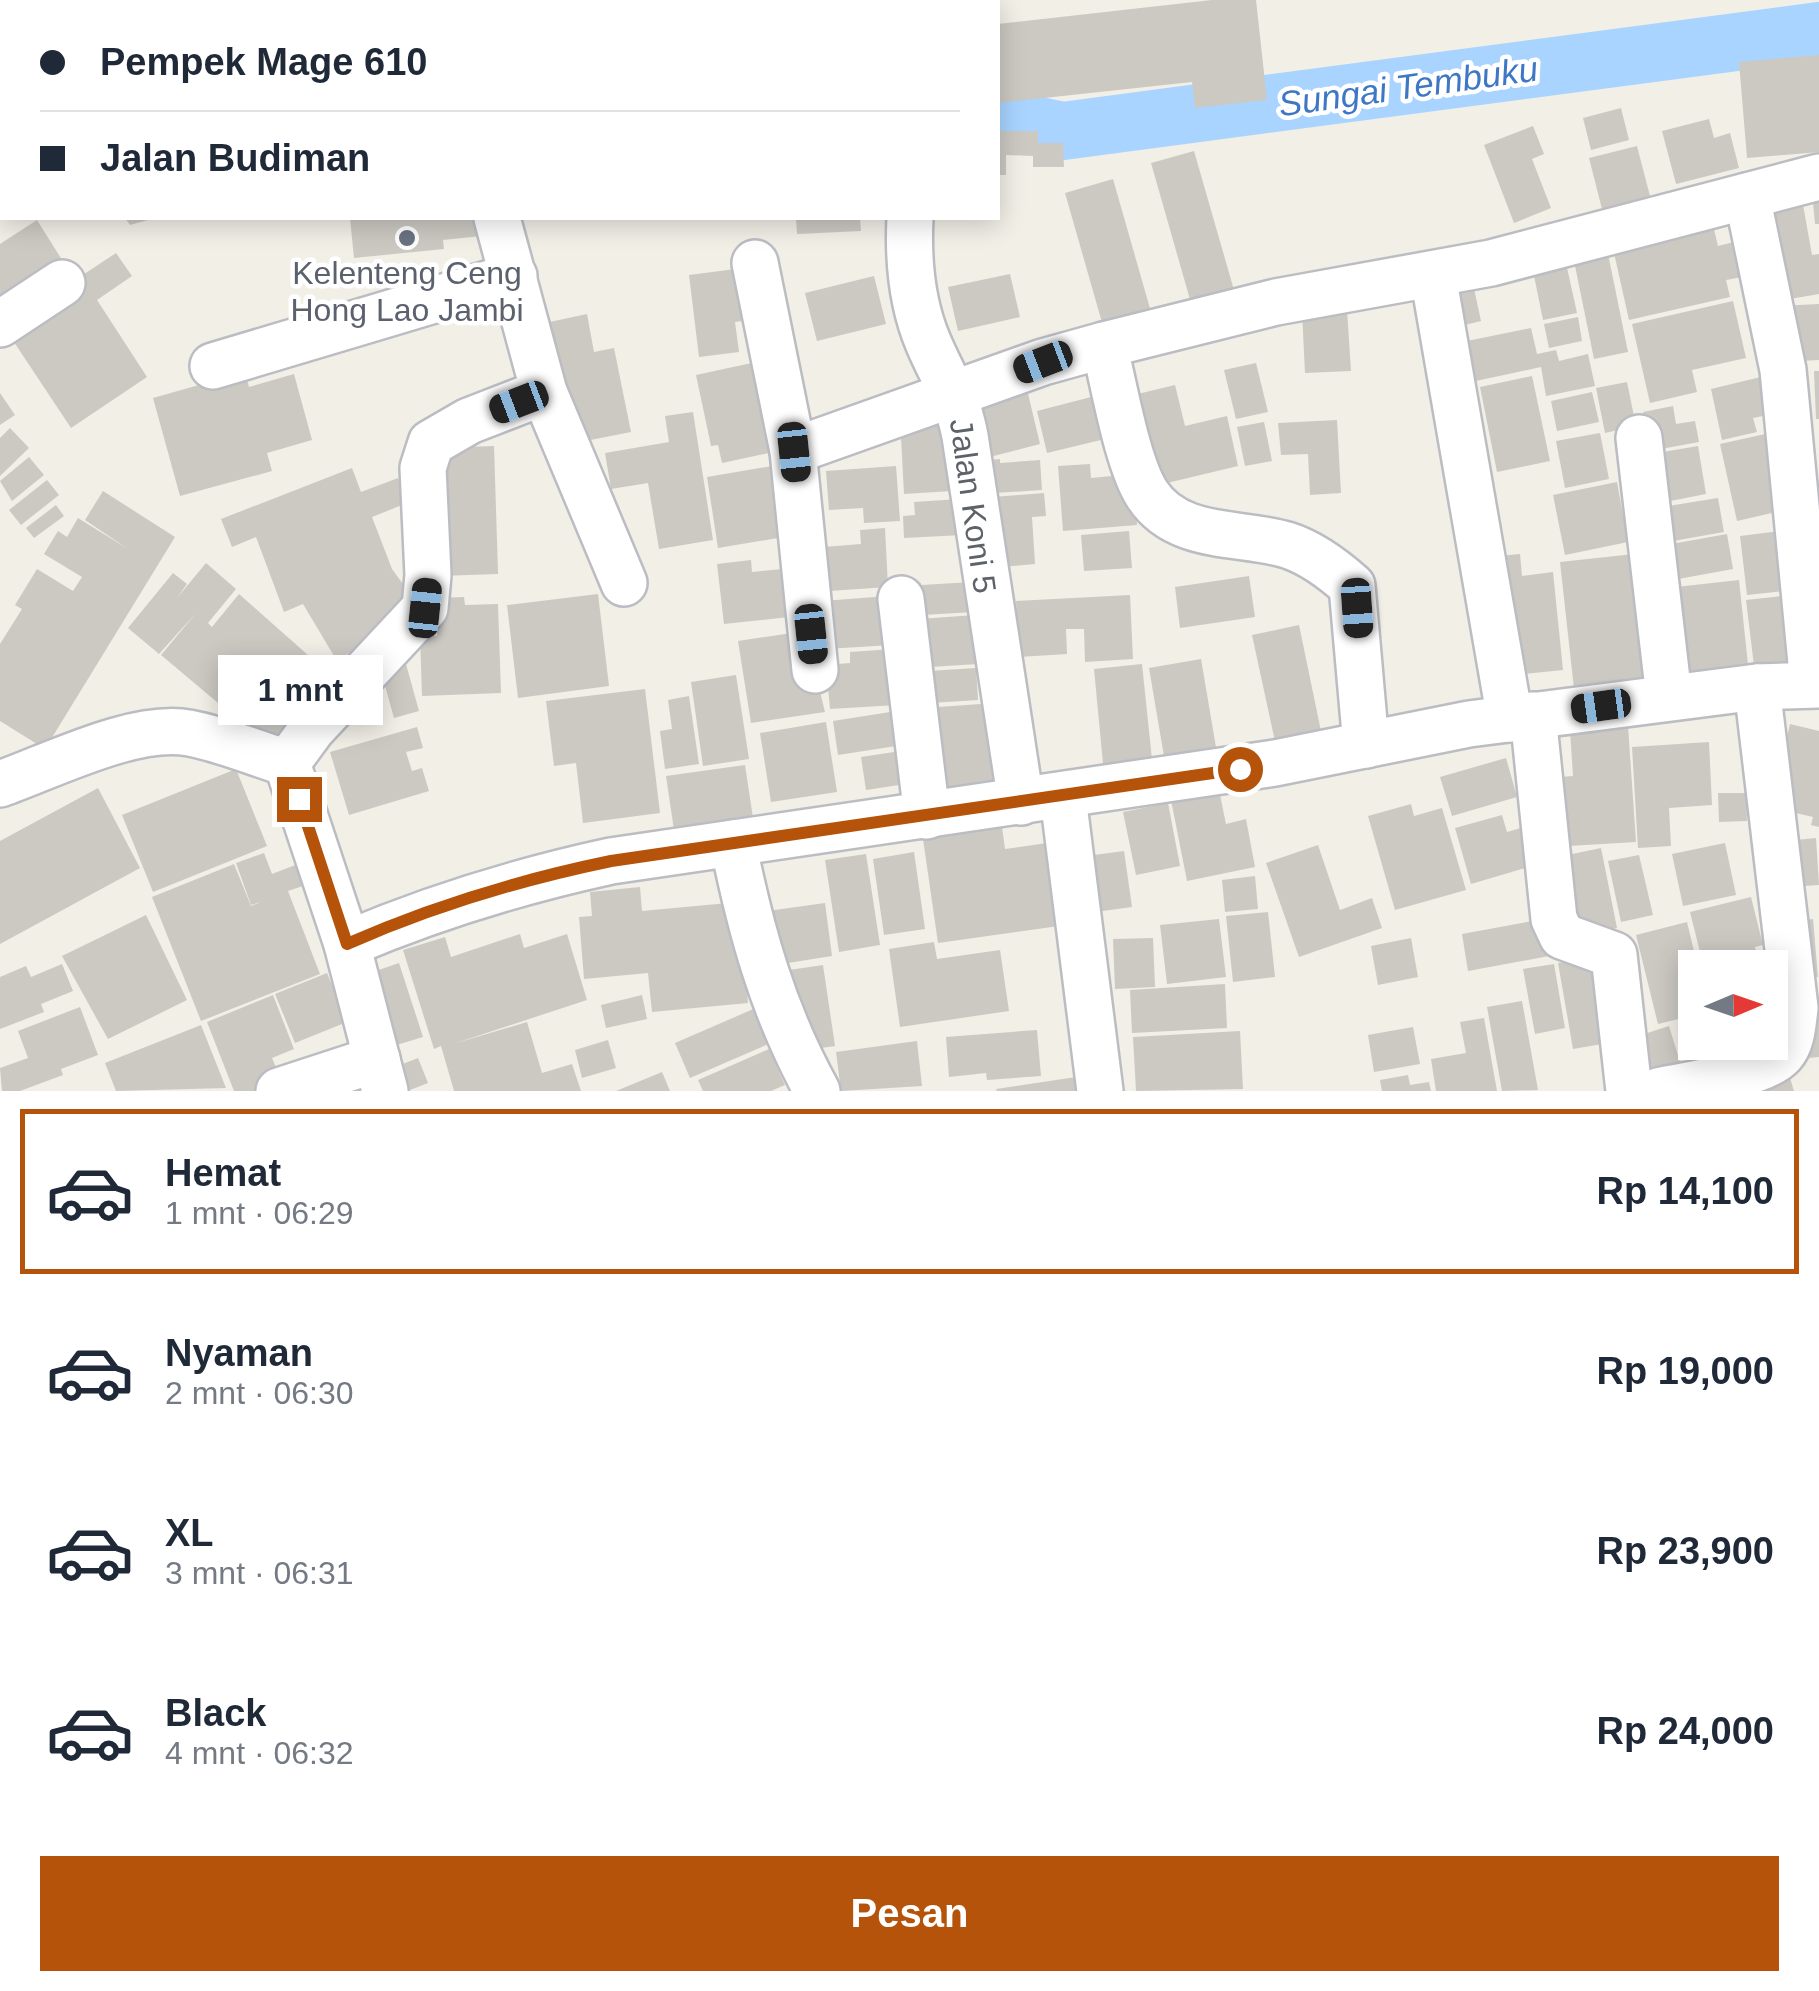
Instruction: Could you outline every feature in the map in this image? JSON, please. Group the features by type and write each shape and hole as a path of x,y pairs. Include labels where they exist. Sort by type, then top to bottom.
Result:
{"street":[{"path":"794,452 1043,362 1276,302 1433,275 1819,177"},
{"path":"347,944 432,908 530,878 733,843 1042,800 1522,717 1757,687 1816,685 1783,370 1747,196"},
{"path":"498,220 544,392 624,583"},
{"name":"Jalan Koni 5","path":"910,220 909,254 917,306 928,343 956,395 1100,1091"},
{"path":"755,262 794,452 815,670"},
{"path":"1433,275 1522,717 1554,919 1562,936 1614,955 1628,1091"},
{"path":"213,366 514,276"},
{"path":"0,324 62,283"},
{"path":"1104,346 1136,465 1145,492 1158,508 1179,524 1289,546 1330,566 1352,586 1366,745"},
{"path":"287,763 312,729 425,608 428,576 423,468 430,443 469,421 544,392"},
{"path":"1639,438 1668,697"},
{"path":"900,599 927,816"},
{"path":"1658,1091 1758,1068 1782,1054 1792,1035 1795,1008 1757,687"},
{"path":"0,784 137,736 162,732 188,733 287,763"},
{"path":"279,1091 381,1075 347,944 287,763"},
{"path":"733,843 750,928 771,997 816,1091"}],"building":[{"path":"1212,0 1256,0 1267,100 1195,108 1192,82 1000,103 1000,24"},
{"path":"1819,55 1819,152 1747,158 1739,62"},
{"path":"1621,108 1629,140 1591,150 1583,118"},
{"path":"1709,119 1714,138 1730,133 1739,168 1676,184 1662,131"},
{"path":"1533,126 1544,154 1532,159 1551,208 1514,223 1484,145"},
{"path":"1000,131 1038,131 1038,143 1063,143 1064,167 1033,167 1033,156 1006,155 1006,175 1000,175"},
{"path":"1637,146 1651,200 1603,213 1589,158"},
{"path":"1194,151 1238,304 1195,317 1151,163"},
{"path":"1113,179 1153,319 1105,333 1065,193"},
{"path":"1819,180 1819,224 1815,224 1811,181"},
{"path":"1800,188 1812,255 1819,254 1819,294 1784,300 1765,195"},
{"path":"37,220 69,271 0,317 0,244"},
{"name":"Kelenteng Ceng Hong Lao Jambi","path":"350,220 480,220 482,236 443,240 444,249 354,258"},
{"path":"796,220 860,220 861,231 797,234"},
{"path":"1712,221 1718,246 1734,242 1742,277 1726,280 1730,297 1629,320 1612,244"},
{"path":"1606,244 1628,352 1594,359 1572,251"},
{"path":"116,253 132,276 97,300 147,377 71,428 4,327"},
{"path":"1564,254 1577,313 1543,320 1531,261"},
{"path":"751,267 757,319 735,322 739,352 699,357 689,275"},
{"path":"1010,274 1020,317 958,331 948,287"},
{"path":"874,276 886,324 817,341 805,293"},
{"path":"1473,284 1481,321 1457,327 1449,289"},
{"path":"1733,301 1746,358 1692,370 1697,392 1650,403 1632,324"},
{"path":"1819,304 1819,360 1782,362 1779,306"},
{"path":"1347,310 1351,371 1305,373 1302,312"},
{"path":"587,314 594,352 614,348 631,432 570,444 545,323"},
{"path":"1578,317 1582,341 1549,348 1544,324"},
{"path":"1531,328 1537,354 1556,350 1559,361 1588,354 1595,386 1546,396 1541,367 1471,382 1462,342"},
{"path":"761,361 774,452 722,463 718,445 711,446 696,375"},
{"path":"1256,363 1268,412 1236,419 1224,370"},
{"path":"1814,371 1819,371 1819,419 1816,419"},
{"path":"245,372 249,387 294,374 312,440 267,453 272,471 180,496 153,398"},
{"path":"1769,375 1778,413 1753,418 1757,432 1722,440 1711,389"},
{"path":"1532,376 1550,461 1497,472 1480,387"},
{"path":"1025,381 1040,444 982,459 966,395"},
{"path":"1627,382 1636,426 1605,433 1596,388"},
{"path":"1175,385 1185,426 1227,416 1238,466 1146,488 1125,397"},
{"path":"1592,392 1599,422 1557,431 1551,401"},
{"path":"0,393 15,415 0,425"},
{"path":"1095,396 1105,439 1047,453 1037,411"},
{"path":"1673,406 1676,424 1695,421 1699,442 1650,451 1643,412"},
{"path":"693,412 713,540 659,549 648,483 611,489 605,453 669,442 665,416"},
{"path":"947,414 952,491 904,494 900,418"},
{"path":"1337,420 1341,493 1310,495 1308,454 1281,455 1278,423"},
{"path":"1264,422 1272,461 1245,466 1237,427"},
{"path":"10,428 29,448 0,476 0,438"},
{"path":"1774,432 1776,512 1737,521 1720,444"},
{"path":"1600,433 1609,479 1565,488 1556,441"},
{"path":"494,446 498,574 439,576 435,448"},
{"path":"1698,446 1706,494 1660,503 1651,454"},
{"path":"29,457 44,475 12,501 0,481"},
{"path":"1000,459 1000,463 1040,460 1042,490 979,494 976,461"},
{"path":"1090,464 1091,478 1133,474 1137,525 1063,531 1058,466"},
{"path":"778,465 790,536 718,548 707,477"},
{"path":"896,466 900,521 864,523 863,508 829,510 826,471"},
{"path":"352,468 361,492 398,478 407,503 372,517 392,569 419,606 337,661 303,604 284,612 256,537 232,547 221,519"},
{"path":"47,480 59,495 21,525 9,510"},
{"path":"1617,482 1628,542 1565,555 1553,495"},
{"path":"103,491 175,537 45,749 0,721 0,644 22,609 15,605 37,569 73,591 82,577 44,554 58,531 67,537 78,518 128,549 85,520"},
{"path":"1044,493 1046,516 1032,517 1035,564 1001,567 981,498"},
{"path":"1718,498 1724,532 1662,543 1656,508"},
{"path":"960,499 962,535 904,538 903,516 915,515 914,502"},
{"path":"56,505 64,516 34,538 26,528"},
{"path":"885,528 888,587 814,592 811,548 861,544 860,530"},
{"path":"1787,530 1794,590 1747,595 1740,536"},
{"path":"1129,531 1132,568 1084,571 1081,535"},
{"path":"1727,534 1733,569 1662,582 1655,547"},
{"path":"1643,553 1658,689 1575,698 1560,562"},
{"path":"1520,554 1522,576 1553,572 1563,670 1514,675 1488,557"},
{"path":"751,560 752,572 793,568 798,616 724,624 717,564"},
{"path":"206,563 236,589 208,623 212,627 239,594 335,679 275,751 161,655 196,613 159,654 128,628 173,573 187,584 177,598"},
{"path":"1249,576 1255,617 1180,628 1175,587"},
{"path":"1739,580 1749,674 1686,681 1676,587"},
{"path":"973,582 974,612 905,616 904,586"},
{"path":"598,594 609,686 518,698 507,605"},
{"path":"1800,594 1808,667 1755,674 1746,600"},
{"path":"1130,595 1133,659 1085,662 1084,629 1066,629 1067,654 1019,657 1016,601"},
{"path":"888,596 891,645 826,649 823,601"},
{"path":"464,597 465,605 498,604 501,693 422,696 420,636 437,636 436,598"},
{"path":"975,615 978,664 930,667 906,620"},
{"path":"1299,625 1322,736 1276,746 1252,635"},
{"path":"805,631 825,712 751,723 738,641"},
{"path":"893,649 897,705 830,709 826,665 850,663 850,652"},
{"path":"1201,659 1218,759 1166,768 1149,668"},
{"path":"406,664 419,711 394,718 381,671"},
{"path":"1142,664 1153,769 1104,774 1094,669"},
{"path":"976,668 978,700 915,704 913,672"},
{"path":"736,675 749,759 703,766 691,682"},
{"path":"645,689 660,813 583,823 576,763 554,766 546,701"},
{"path":"689,696 699,764 665,769 660,731 672,729 668,700"},
{"path":"995,703 1001,795 929,799 924,708"},
{"path":"903,710 909,744 838,755 833,721"},
{"path":"826,722 837,792 771,802 760,733"},
{"path":"1790,724 1819,731 1819,827 1811,825 1813,817 1771,807"},
{"path":"1628,726 1636,842 1552,847 1548,778 1573,776 1570,730"},
{"path":"417,727 423,748 406,752 412,771 422,768 429,791 349,815 330,752"},
{"path":"1709,742 1712,805 1669,808 1671,846 1638,848 1632,747"},
{"path":"907,750 912,783 866,790 861,757"},
{"path":"1506,758 1517,797 1452,816 1440,777"},
{"path":"745,765 753,818 674,830 666,776"},
{"path":"236,769 267,846 153,892 122,815"},
{"path":"98,788 140,868 0,944 0,841"},
{"path":"1219,790 1226,824 1246,819 1255,867 1187,881 1171,800"},
{"path":"1718,793 1746,793 1747,821 1719,822"},
{"path":"1168,803 1180,866 1136,875 1123,812"},
{"path":"1411,804 1414,816 1442,808 1466,890 1395,910 1368,816"},
{"path":"1502,815 1507,832 1535,824 1546,862 1471,884 1455,828"},
{"path":"1002,827 1005,849 1047,843 1059,926 938,943 923,839"},
{"path":"1816,838 1819,885 1789,887 1785,841"},
{"path":"1725,843 1736,895 1683,906 1672,854"},
{"path":"1318,845 1340,910 1372,898 1382,928 1299,957 1266,863"},
{"path":"1601,848 1617,928 1570,938 1553,858"},
{"path":"1124,851 1132,907 1088,913 1079,857"},
{"path":"914,852 925,929 884,935 873,859"},
{"path":"264,853 272,874 298,864 306,885 288,891 320,974 201,1021 152,897 234,864 251,906 261,902 251,905 236,863"},
{"path":"866,854 880,945 839,952 825,860"},
{"path":"1639,855 1653,915 1621,922 1608,861"},
{"path":"1255,876 1258,909 1225,912 1222,880"},
{"path":"640,887 642,911 739,902 748,1003 652,1012 648,973 584,979 579,917 592,916 590,892"},
{"path":"1751,897 1763,945 1756,950 1700,950 1690,912"},
{"path":"825,903 832,956 769,966 760,912"},
{"path":"1268,912 1275,977 1233,982 1226,916"},
{"path":"146,915 187,1000 108,1039 62,956"},
{"path":"1219,919 1226,977 1167,984 1160,925"},
{"path":"1543,919 1549,956 1468,971 1462,934"},
{"path":"1813,919 1818,977 1796,979 1792,921"},
{"path":"1687,922 1694,950 1678,950 1678,1019 1658,1024 1636,935"},
{"path":"520,934 524,948 567,934 587,1000 453,1044 527,1022 542,1073 572,1064 581,1091 454,1091 441,1046 434,1049 403,950 445,937 451,957"},
{"path":"1153,938 1155,987 1115,989 1113,939"},
{"path":"1411,938 1418,977 1378,985 1371,946"},
{"path":"934,942 937,959 1000,950 1009,1011 900,1027 889,949"},
{"path":"1592,957 1608,1043 1573,1049 1558,963"},
{"path":"399,963 423,1037 390,1047 367,974"},
{"path":"62,964 73,991 41,1004 44,1012 0,1029 0,977 26,966 31,977"},
{"path":"1554,964 1565,1028 1535,1034 1523,969"},
{"path":"823,965 835,1046 801,1051 789,970"},
{"path":"327,973 347,1022 295,1043 275,994"},
{"path":"1225,984 1227,1028 1132,1033 1130,990"},
{"path":"273,995 294,1049 272,1058 282,1082 260,1091 234,1091 207,1022"},
{"path":"642,995 647,1019 606,1028 601,1005"},
{"path":"1819,997 1819,1057 1809,1058 1806,998"},
{"path":"1522,1001 1538,1090 1502,1091 1487,1007"},
{"path":"80,1007 98,1055 61,1069 63,1075 20,1091 2,1091 0,1068 28,1058 18,1031"},
{"path":"758,1007 773,1042 690,1078 675,1043"},
{"path":"1484,1018 1497,1091 1436,1091 1431,1059 1466,1053 1460,1022"},
{"path":"201,1025 226,1088 116,1091 105,1063"},
{"path":"1669,1026 1684,1075 1644,1088 1629,1039"},
{"path":"1413,1027 1420,1064 1374,1072 1368,1035"},
{"path":"1037,1030 1041,1076 987,1080 986,1073 949,1077 946,1037"},
{"path":"1240,1031 1243,1089 1136,1091 1133,1037"},
{"path":"608,1040 616,1068 582,1078 575,1050"},
{"path":"917,1041 922,1086 841,1091 836,1052"},
{"path":"769,1049 785,1085 771,1091 703,1091 698,1080"},
{"path":"418,1058 428,1083 410,1090 400,1065"},
{"path":"662,1072 670,1091 616,1091"},
{"path":"1408,1075 1410,1085 1429,1082 1431,1091 1382,1091 1380,1080"},
{"path":"1083,1076 1085,1091 996,1089"},
{"path":"1790,1078 1794,1091 1752,1091 1752,1090"}],"waterway":[{"name":"Sungai Tembuku","path":"1000,117 1063,131 1819,31"}],"place":[{"name":"Kelenteng Ceng Hong Lao Jambi","path":"407,238"}],"route":[{"path":"299,799 347,944 432,908 530,878 611,861 1240,769"}]}
